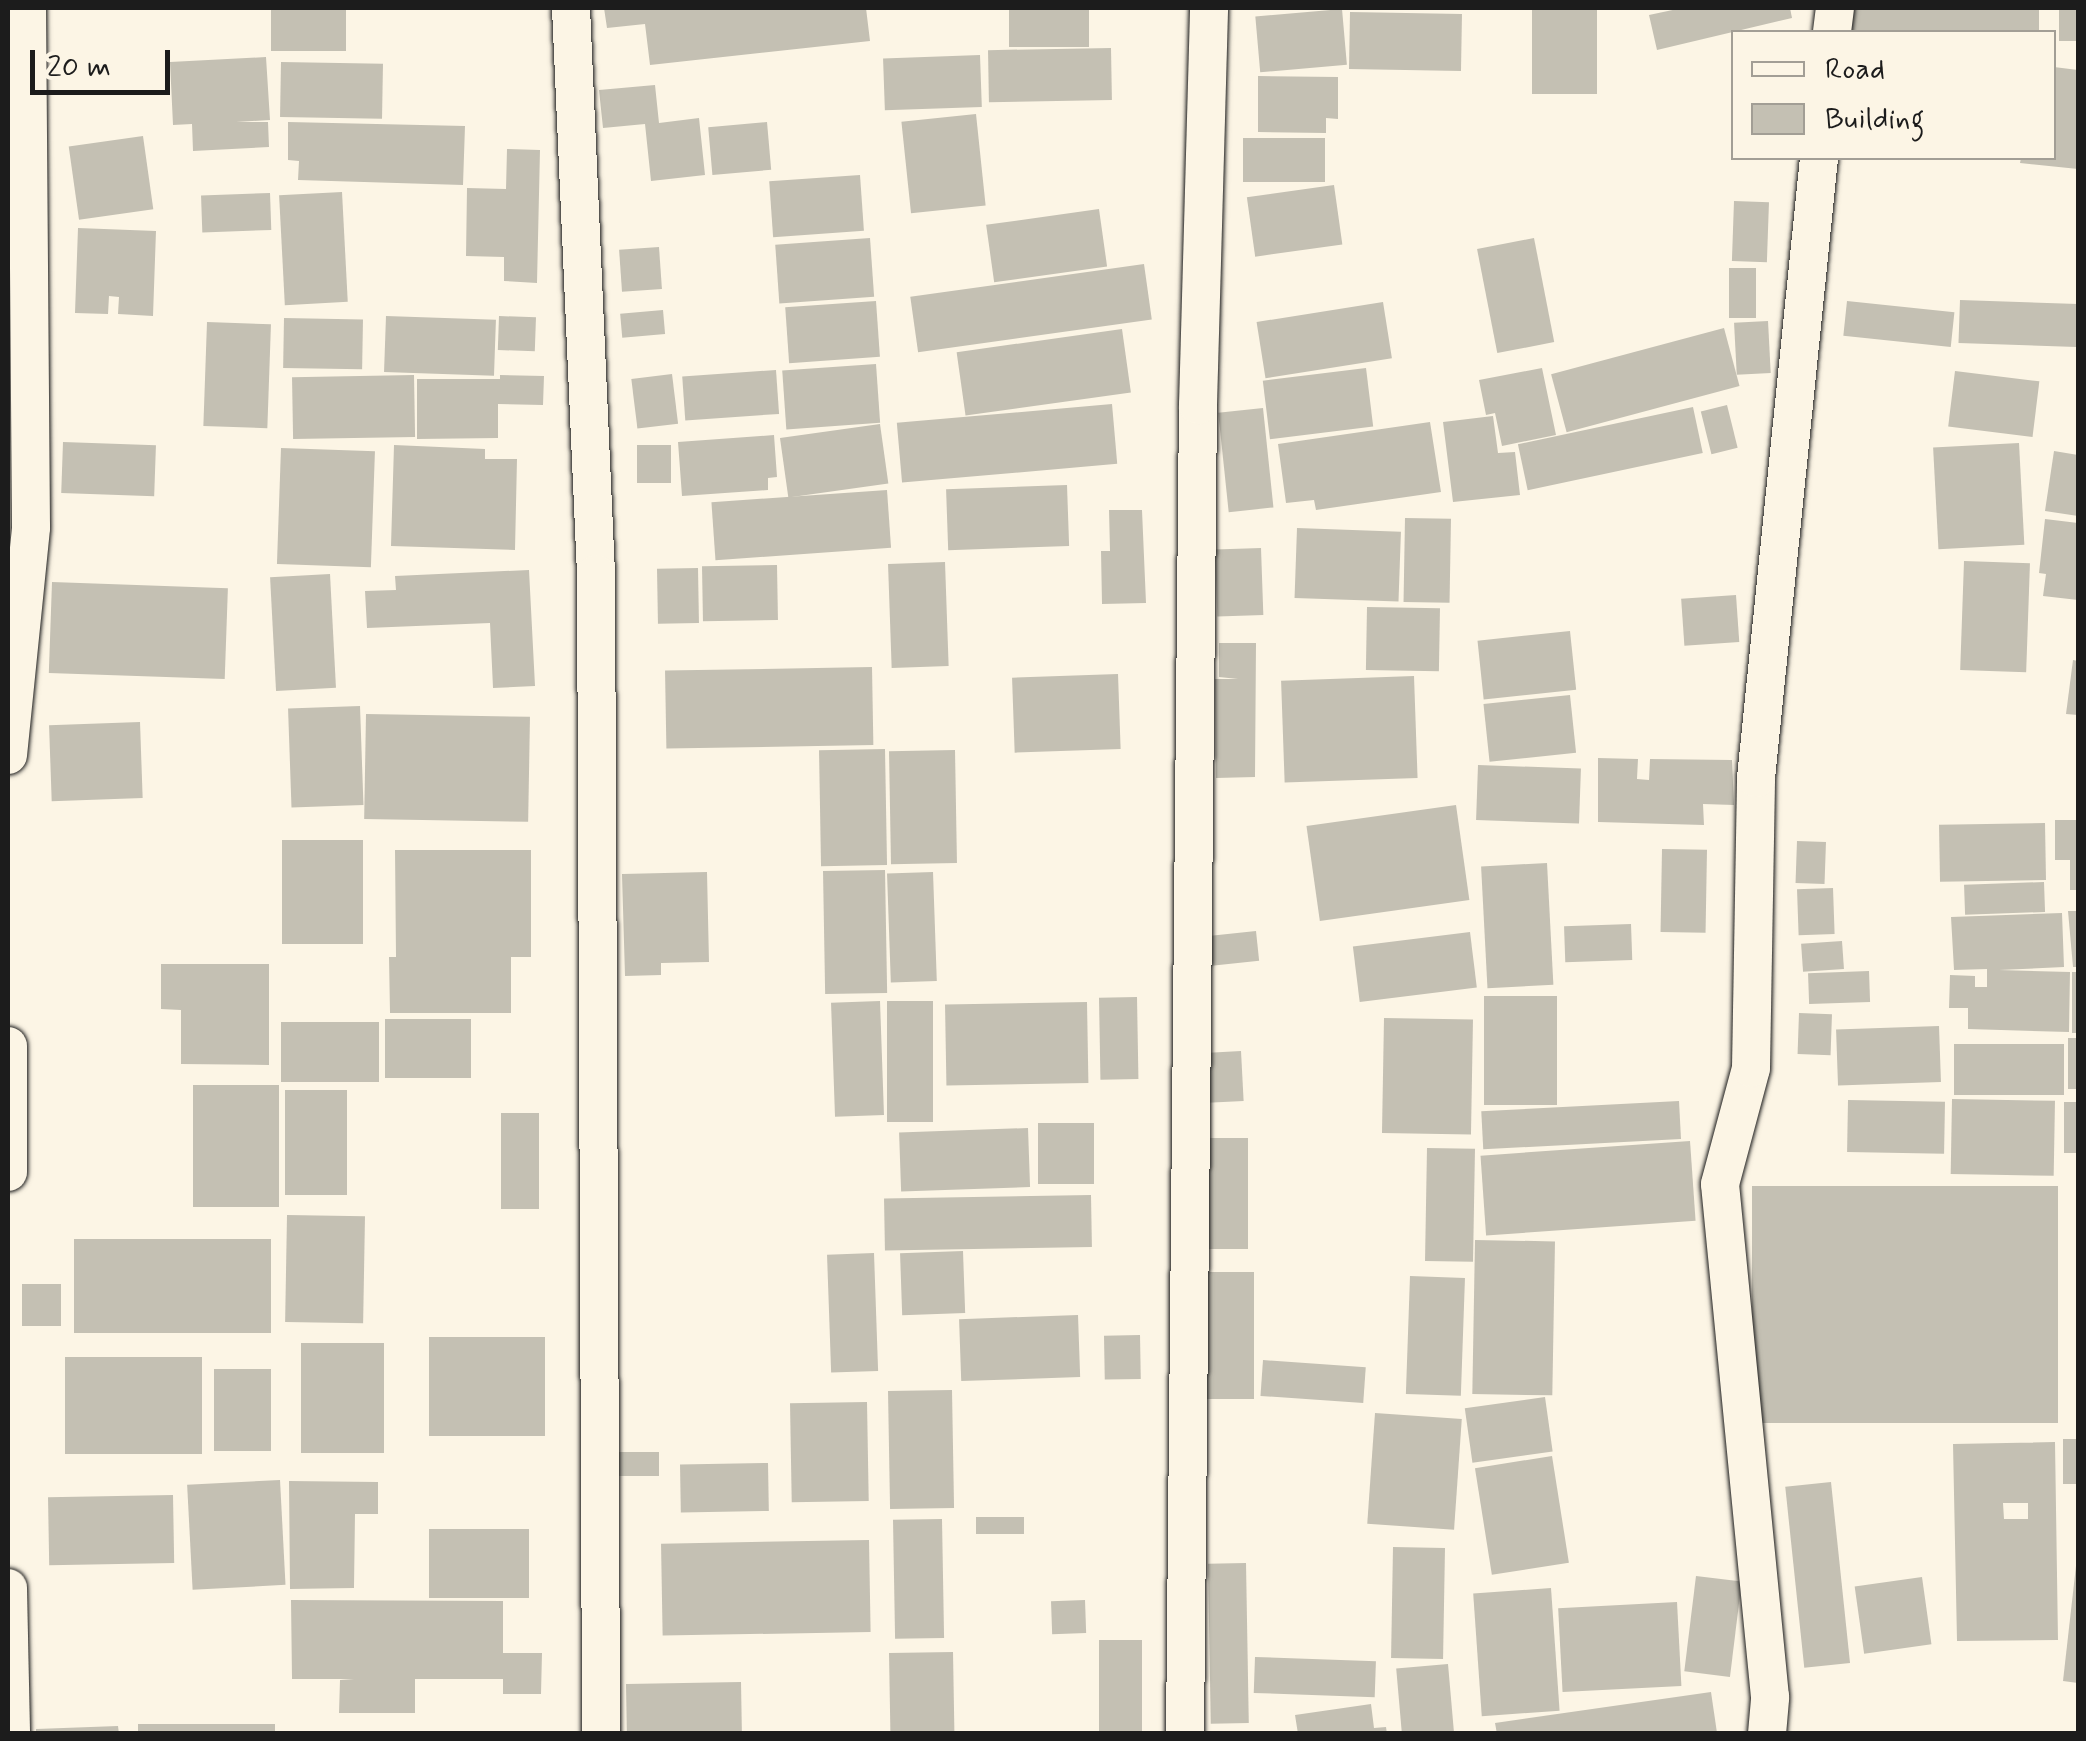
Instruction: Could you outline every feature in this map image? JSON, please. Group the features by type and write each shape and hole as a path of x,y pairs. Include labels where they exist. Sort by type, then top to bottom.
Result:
{"street":[{"path":"8,755 32,527 26,8"},
{"path":"571,8 596,574 601,1734"},
{"path":"1185,1734 1198,405 1208,8"},
{"path":"1766,1734 1769,1678 1720,1184 1751,1068 1756,778 1819,160"},
{"path":"8,1046 8,1172"},
{"path":"8,1588 11,1734"}],"building":[{"path":"271,8 346,8 346,51 271,51"},
{"path":"604,8 866,8 870,41 650,65 645,24 607,28"},
{"path":"1009,8 1089,8 1089,47 1009,47"},
{"path":"1532,8 1597,8 1597,94 1532,94"},
{"path":"1682,8 1790,8 1792,18 1657,50 1649,15"},
{"path":"1851,8 2039,8 2039,30 1851,30"},
{"path":"2059,8 2078,8 2078,41 2059,41"},
{"path":"1342,9 1347,65 1260,72 1255,17"},
{"path":"1350,12 1462,14 1461,71 1349,69"},
{"path":"1111,48 1112,100 989,102 988,50"},
{"path":"980,55 982,107 885,110 883,58"},
{"path":"266,57 270,120 236,122 268,122 269,147 193,151 192,124 173,125 170,62"},
{"path":"281,62 383,64 382,119 280,117"},
{"path":"2056,67 2078,70 2078,169 2020,163 2056,160"},
{"path":"1258,76 1338,77 1338,119 1326,118 1326,133 1258,132"},
{"path":"655,85 659,123 699,118 705,175 651,181 645,124 603,128 599,90"},
{"path":"976,114 986,205 911,213 901,122"},
{"path":"288,122 465,126 463,185 298,180 299,161 288,160"},
{"path":"767,122 771,170 712,175 708,127"},
{"path":"143,136 153,209 79,220 69,146"},
{"path":"1243,138 1325,138 1325,182 1243,182"},
{"path":"507,149 540,150 537,283 504,281 504,257 466,256 467,188 506,189"},
{"path":"860,175 864,231 773,237 769,181"},
{"path":"1334,185 1342,244 1255,257 1247,197"},
{"path":"342,192 348,302 285,305 279,195"},
{"path":"270,193 271,230 202,232 201,195"},
{"path":"1734,201 1769,202 1767,262 1732,261"},
{"path":"1099,209 1107,266 994,282 986,225"},
{"path":"78,228 156,231 153,316 118,314 119,297 109,296 108,314 75,313"},
{"path":"870,238 874,297 779,303 775,245"},
{"path":"1534,238 1554,342 1497,353 1477,249"},
{"path":"659,247 662,289 622,292 619,250"},
{"path":"1144,264 1152,319 918,352 910,297"},
{"path":"1729,268 1756,268 1756,318 1729,318"},
{"path":"1960,300 2078,304 2076,347 1958,343"},
{"path":"876,301 880,357 789,363 785,307"},
{"path":"1847,301 1954,312 1951,347 1843,336"},
{"path":"1383,302 1392,358 1265,378 1257,322"},
{"path":"663,310 665,334 622,338 620,314"},
{"path":"386,316 496,320 494,376 384,372"},
{"path":"499,316 536,317 535,351 498,350"},
{"path":"284,318 363,319 362,369 283,368"},
{"path":"1768,321 1771,373 1737,375 1734,323"},
{"path":"207,322 271,324 267,428 203,426"},
{"path":"1724,328 1740,386 1567,432 1551,374"},
{"path":"1122,329 1131,392 966,416 957,352"},
{"path":"876,364 880,423 786,429 782,371"},
{"path":"1366,368 1373,427 1270,439 1263,381"},
{"path":"1542,368 1556,435 1502,446 1495,413 1486,415 1479,380"},
{"path":"776,370 779,414 685,420 682,377"},
{"path":"1955,371 2039,381 2033,437 1948,427"},
{"path":"672,374 678,424 637,429 631,379"},
{"path":"414,375 415,437 293,439 292,377"},
{"path":"500,375 544,376 543,405 498,404 498,438 417,439 417,379 500,379"},
{"path":"1112,404 1117,464 902,483 897,423"},
{"path":"1727,405 1738,448 1711,454 1701,412"},
{"path":"1693,407 1703,453 1528,490 1518,444"},
{"path":"1263,408 1273,507 1229,512 1218,413"},
{"path":"1493,416 1498,453 1515,452 1520,495 1453,502 1443,422"},
{"path":"1430,422 1441,492 1316,510 1314,500 1286,503 1278,444"},
{"path":"880,424 888,483 788,497 780,438"},
{"path":"774,435 777,477 768,478 768,490 682,496 678,442"},
{"path":"63,442 156,445 154,496 61,493"},
{"path":"2019,443 2024,545 1938,549 1933,448"},
{"path":"394,445 485,449 485,459 517,459 515,550 391,546"},
{"path":"637,445 671,445 671,483 637,483"},
{"path":"281,448 375,451 371,567 277,564"},
{"path":"2054,451 2078,455 2078,516 2045,511"},
{"path":"1067,485 1069,546 948,550 946,489"},
{"path":"887,490 891,548 715,560 711,502"},
{"path":"1109,510 1142,510 1146,603 1102,604 1101,551 1110,551"},
{"path":"1405,518 1451,519 1450,603 1404,602"},
{"path":"2045,519 2078,523 2078,600 2043,596 2046,574 2039,573"},
{"path":"1297,528 1401,532 1398,602 1295,598"},
{"path":"1261,548 1263,615 1217,617 1215,550"},
{"path":"1964,561 2030,563 2026,672 1960,670"},
{"path":"945,562 949,666 892,668 888,564"},
{"path":"777,565 778,620 703,621 702,566"},
{"path":"698,568 699,623 658,624 657,569"},
{"path":"529,570 535,686 493,688 490,623 367,628 365,591 396,590 395,576"},
{"path":"330,574 336,688 276,691 270,577"},
{"path":"52,582 228,588 225,679 49,673"},
{"path":"1736,595 1739,642 1684,646 1681,599"},
{"path":"1367,607 1440,608 1439,671 1366,670"},
{"path":"1570,631 1576,690 1484,699 1478,641"},
{"path":"1219,643 1256,643 1255,777 1216,778 1215,679 1238,679 1219,677"},
{"path":"2073,660 2078,661 2078,715 2066,714"},
{"path":"872,667 873,745 666,749 665,671"},
{"path":"1118,674 1121,749 1015,753 1012,678"},
{"path":"1414,676 1418,778 1285,783 1281,681"},
{"path":"1570,695 1576,753 1490,762 1483,704"},
{"path":"360,706 363,805 291,807 288,709"},
{"path":"366,714 530,717 528,822 364,819"},
{"path":"140,722 143,798 52,801 49,725"},
{"path":"885,749 887,865 821,866 819,750"},
{"path":"955,750 957,863 891,864 889,751"},
{"path":"1598,758 1638,759 1637,779 1649,780 1650,759 1732,760 1734,805 1703,804 1704,825 1598,822"},
{"path":"1478,765 1581,769 1579,824 1476,820"},
{"path":"1456,805 1469,900 1320,921 1306,826"},
{"path":"2055,820 2078,820 2078,890 2070,890 2070,860 2055,860"},
{"path":"2045,823 2046,880 1940,882 1939,825"},
{"path":"282,840 363,840 363,944 282,944"},
{"path":"1797,841 1826,842 1825,884 1796,883"},
{"path":"1662,849 1707,850 1706,933 1661,932"},
{"path":"395,850 531,850 531,957 511,957 511,1013 390,1013 389,957 396,957"},
{"path":"1547,863 1553,985 1487,988 1481,866"},
{"path":"885,870 887,993 825,994 823,871"},
{"path":"707,872 709,962 661,963 661,975 625,976 622,874"},
{"path":"933,872 937,981 891,983 887,874"},
{"path":"2044,882 2045,912 1965,915 1964,885"},
{"path":"1833,888 1835,934 1799,935 1797,889"},
{"path":"2068,911 2078,911 2078,967 2073,967"},
{"path":"2062,913 2064,967 1999,970 2070,972 2069,1032 1968,1029 1968,1008 1949,1008 1950,975 1975,976 1975,987 1987,987 1987,969 1954,970 1951,917"},
{"path":"1631,924 1632,960 1565,962 1564,926"},
{"path":"1256,931 1259,961 1209,966 1206,936"},
{"path":"1470,932 1477,988 1360,1002 1353,946"},
{"path":"1842,941 1844,969 1803,972 1801,944"},
{"path":"161,964 269,964 269,1065 181,1064 181,1010 161,1009"},
{"path":"1869,971 1870,1002 1809,1004 1808,973"},
{"path":"2072,972 2078,972 2078,1033 2072,1033"},
{"path":"1484,996 1557,996 1557,1105 1484,1105"},
{"path":"1137,997 1138,1079 1100,1080 1099,998"},
{"path":"880,1001 884,1115 835,1117 831,1003"},
{"path":"887,1001 933,1001 933,1122 887,1122"},
{"path":"1087,1002 1088,1083 946,1085 945,1004"},
{"path":"1799,1013 1832,1014 1831,1055 1798,1054"},
{"path":"1384,1018 1473,1020 1471,1135 1382,1133"},
{"path":"385,1019 471,1019 471,1078 385,1078"},
{"path":"281,1022 379,1022 379,1082 281,1082"},
{"path":"1939,1026 1941,1082 1838,1086 1836,1030"},
{"path":"2068,1038 2078,1038 2078,1089 2068,1089"},
{"path":"1954,1044 2064,1044 2064,1095 1954,1095"},
{"path":"1241,1051 1244,1101 1203,1103 1200,1053"},
{"path":"193,1085 279,1085 279,1207 193,1207"},
{"path":"285,1090 347,1090 347,1195 285,1195"},
{"path":"1952,1099 2055,1101 2054,1176 1951,1174"},
{"path":"1848,1100 1945,1102 1944,1154 1847,1152"},
{"path":"1679,1101 1681,1139 1483,1149 1481,1111"},
{"path":"2064,1102 2078,1102 2078,1153 2064,1153"},
{"path":"501,1113 539,1113 539,1209 501,1209"},
{"path":"1038,1123 1094,1123 1094,1184 1038,1184"},
{"path":"1028,1128 1030,1187 901,1191 899,1133"},
{"path":"1209,1138 1248,1138 1248,1249 1209,1249"},
{"path":"1690,1141 1696,1221 1486,1235 1481,1156"},
{"path":"1427,1148 1475,1149 1473,1262 1425,1261"},
{"path":"1752,1186 2058,1186 2058,1423 1752,1423"},
{"path":"1091,1195 1092,1247 885,1251 884,1199"},
{"path":"287,1215 365,1216 363,1323 285,1322"},
{"path":"74,1239 271,1239 271,1333 74,1333"},
{"path":"1475,1240 1555,1241 1552,1395 1472,1394"},
{"path":"963,1251 965,1313 902,1315 900,1253"},
{"path":"874,1253 878,1371 831,1373 827,1255"},
{"path":"1207,1272 1254,1272 1254,1399 1207,1399"},
{"path":"1410,1276 1465,1278 1461,1396 1406,1394"},
{"path":"22,1284 61,1284 61,1326 22,1326"},
{"path":"1078,1315 1080,1377 961,1381 959,1319"},
{"path":"1140,1335 1141,1379 1105,1380 1104,1336"},
{"path":"429,1337 545,1337 545,1436 429,1436"},
{"path":"301,1343 384,1343 384,1453 301,1453"},
{"path":"65,1357 202,1357 202,1454 65,1454"},
{"path":"1263,1360 1366,1367 1363,1403 1260,1396"},
{"path":"214,1369 271,1369 271,1451 214,1451"},
{"path":"952,1390 954,1508 890,1509 888,1391"},
{"path":"1545,1397 1553,1451 1472,1463 1465,1408"},
{"path":"867,1402 869,1501 792,1502 790,1403"},
{"path":"1375,1413 1462,1419 1454,1530 1367,1524"},
{"path":"2063,1439 2078,1439 2078,1484 2063,1484"},
{"path":"2055,1442 2058,1640 1957,1641 1953,1444","holes":["2003,1503 2028,1503 2028,1519 2004,1519"]},
{"path":"617,1452 659,1452 659,1476 617,1476"},
{"path":"1552,1456 1569,1563 1492,1575 1475,1468"},
{"path":"768,1463 769,1511 681,1513 680,1465"},
{"path":"280,1480 285,1585 193,1590 187,1485"},
{"path":"289,1481 378,1482 378,1514 355,1514 354,1588 290,1589"},
{"path":"1831,1482 1850,1663 1804,1668 1785,1487"},
{"path":"173,1495 174,1563 49,1565 48,1497"},
{"path":"976,1517 1024,1517 1024,1534 976,1534"},
{"path":"942,1519 944,1638 895,1639 893,1520"},
{"path":"429,1529 529,1529 529,1598 429,1598"},
{"path":"869,1540 871,1632 663,1636 661,1544"},
{"path":"1393,1547 1445,1548 1443,1659 1391,1658"},
{"path":"1246,1563 1249,1723 1211,1724 1208,1564"},
{"path":"2078,1566 2078,1683 2063,1681"},
{"path":"1696,1576 1742,1582 1730,1677 1684,1671"},
{"path":"1922,1577 1931,1644 1864,1654 1855,1586"},
{"path":"1551,1588 1560,1711 1482,1716 1473,1593"},
{"path":"291,1600 503,1601 503,1653 542,1653 541,1694 503,1694 503,1679 415,1679 415,1713 339,1713 340,1680 354,1679 292,1679"},
{"path":"1085,1600 1086,1633 1052,1634 1051,1601"},
{"path":"1677,1602 1681,1686 1563,1692 1558,1608"},
{"path":"1099,1640 1142,1640 1142,1731 1099,1731"},
{"path":"953,1652 954,1734 890,1734 889,1653"},
{"path":"1255,1657 1376,1661 1375,1697 1254,1693"},
{"path":"1448,1664 1454,1734 1402,1734 1396,1669"},
{"path":"741,1682 742,1734 627,1734 626,1684"},
{"path":"1711,1692 1717,1733 1497,1734 1495,1723"},
{"path":"1371,1704 1374,1728 1386,1727 1387,1734 1298,1734 1295,1715"},
{"path":"138,1724 275,1724 275,1734 138,1734"},
{"path":"118,1726 119,1734 36,1734 36,1729"}]}
